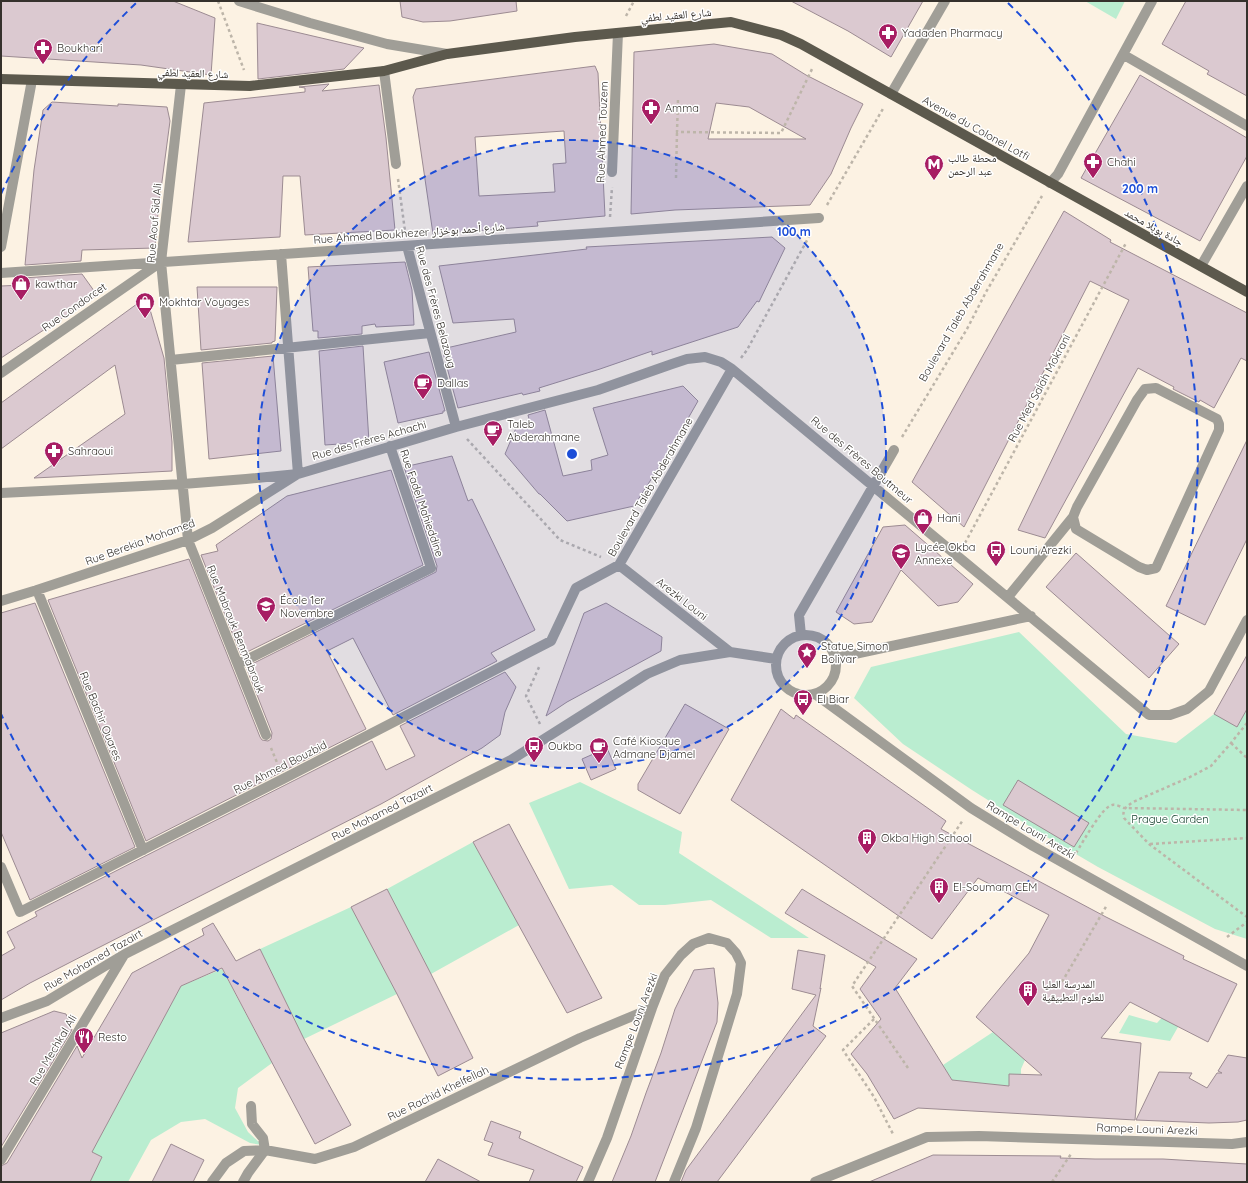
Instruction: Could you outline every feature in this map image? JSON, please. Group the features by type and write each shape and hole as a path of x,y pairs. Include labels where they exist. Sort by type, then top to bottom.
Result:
{"main road":[{"name":"شارع العقيد لطفي","path":"448,54 618,32 731,22 782,35 891,94"},
{"path":"384,71 448,54"},
{"name":"شارع العقيد لطفي","path":"1,79 250,86 384,71"},
{"name":"Avenue du Colonel Lotfi","path":"891,94 1050,183"},
{"name":"جادة بوبلا محمد","path":"1050,183 1247,292"}],"street":[{"path":"238,1 387,44 448,54"},
{"path":"891,94 945,1"},
{"path":"1050,183 1058,174 1152,1"},
{"name":"Rue Ahmed Touzem","path":"612,172 618,32"},
{"path":"1124,55 1247,126"},
{"path":"384,71 396,164"},
{"path":"1,247 32,80"},
{"name":"Rue Aouf Sid Ali","path":"181,85 161,262 183,484"},
{"path":"1201,266 1247,186"},
{"name":"Rue Ahmed Boukhezer شارع أحمد بوخزار","path":"1,273 819,218"},
{"name":"Rue des Frères Belazoug","path":"407,246 456,427"},
{"path":"281,254 298,474"},
{"name":"Rue Condorcet","path":"1,373 161,262"},
{"path":"170,360 430,333"},
{"name":"Rue des Frères Achachi","path":"1,493 183,484 298,474 456,427 598,390 687,359 705,357 721,362 732,370"},
{"name":"Rue des Frères Boutmeur","path":"732,370 1031,616"},
{"name":"Boulevard Taleb Abderahmane","path":"551,641 576,588 619,566 732,370"},
{"path":"1008,597 1073,517 1077,507 1137,400 1146,389 1156,388 1217,419 1219,430 1156,568 1147,570 1139,567 1082,533 1076,529 1073,517"},
{"name":"Rue Fadel Mahieddine","path":"238,664 431,568 390,446"},
{"path":"801,636 799,615 894,450"},
{"name":"Rue Berekia Mohamed","path":"1,601 188,540 212,528 298,474"},
{"name":"Rue Mabrouk Benmabrouk","path":"183,484 188,540 266,735"},
{"name":"Arezki Louni","path":"619,566 730,652"},
{"name":"Rue Bachir Ouares","path":"37,590 143,850"},
{"path":"836,658 1031,616 1149,715 1170,715 1187,709 1209,692 1247,620"},
{"path":"810,635 819,638 832,650 836,658 835,674 832,681 826,688 815,694 804,695 793,692 784,686 778,676 776,668 776,659 783,646 788,641 801,636 810,635"},
{"name":"Rue Ahmed Bouzbid","path":"1,867 20,912 551,641"},
{"name":"Rue Mohamed Tazairt","path":"1,1018 46,1001 125,954 511,760 647,674 680,660 730,652 776,659"},
{"name":"Rampe Louni Arezki","path":"815,694 971,808 1066,865 1247,966"},
{"name":"Rampe Louni Arezki","path":"588,1182 607,1138 665,975 681,955 693,944 709,938 727,943 736,953 741,963 737,994 696,1128 674,1182"},
{"name":"Rue Mechkal Ali","path":"1,1160 125,954"},
{"name":"Rue Rachid Khelfellah","path":"212,1182 226,1163 244,1151 265,1150 315,1159 354,1147 580,1038 652,1008"},
{"path":"243,1182 265,1150 263,1138 252,1124 251,1106"},
{"name":"Rampe Louni Arezki","path":"815,1182 927,1137 979,1136 1232,1144 1247,1142"}],"path":[{"path":"218,1 250,86"},
{"path":"677,132 782,134 819,54"},
{"path":"676,178 678,100"},
{"name":"Rue des Frères Belazoug","path":"396,164 407,246"},
{"name":"Rue Ahmed Touzem","path":"610,232 612,172"},
{"name":"Boulevard Taleb Abderahmane","path":"894,450 967,329 986,292 1050,183"},
{"name":"Rue Med Salah Mokrani","path":"958,556 1126,244 1128,226"},
{"path":"456,427 560,540 619,566"},
{"path":"547,737 526,696 551,641"},
{"path":"1247,723 1211,766 1200,773 1133,802 1124,808 1123,813 1124,818 1149,844 1247,918"},
{"path":"266,735 283,779"},
{"path":"1231,743 1247,758"},
{"path":"1066,865 1104,810 1112,805 1117,805 1124,808 1247,810"},
{"path":"908,1068 852,986 971,808"},
{"path":"1149,844 1247,838"},
{"path":"1062,982 1115,892"},
{"path":"1214,947 1247,922"},
{"path":"874,1019 843,1050 874,1097 899,1148"},
{"path":"1052,1182 1072,1151"}],"green space":[{"path":"1085,1 1125,1 1116,19"},
{"name":"Prague Garden","path":"1019,632 1126,734 1176,743 1214,714 1222,710 1247,659 1247,939 1215,929 1098,867 1040,833 903,744 854,698 871,667"},
{"path":"580,782 682,832 679,853 809,938 771,938 711,900 665,905 639,905 612,885 569,889 529,803"},
{"path":"473,842 519,925 431,974 387,889"},
{"path":"351,907 397,994 304,1039 260,949"},
{"path":"222,969 272,1063 238,1088 235,1108 248,1132 262,1145 250,1143 205,1119 181,1122 151,1140 128,1182 90,1182 102,1157 92,1152 181,986"},
{"path":"1166,1013 1182,1020 1170,1041 1119,1033 1129,1015 1157,1023"},
{"path":"993,1032 1025,1060 1021,1069 1021,1074 1009,1086 952,1080 943,1065"}],"building":[{"path":"1,1 173,1 215,18 211,75 141,65 1,56"},
{"path":"400,1 516,1 517,11 450,21 423,22 402,17"},
{"path":"791,1 923,1 891,57 848,31"},
{"path":"1186,1 1247,1 1247,96 1207,74 1209,71 1162,44"},
{"path":"257,23 364,48 344,69 258,79"},
{"path":"714,44 772,54 806,75 863,104 831,174 810,205 675,210 631,214 634,52","holes":["716,103 749,107 806,139 708,139"]},
{"path":"595,66 598,73 605,216 537,222 538,226 433,234 413,97 416,89","holes":["564,131 566,163 553,164 555,192 479,196 475,137"]},
{"path":"1140,75 1247,138 1247,156 1200,241 1081,178"},
{"path":"329,84 322,91 379,85 395,230 305,235 300,176 283,176 280,237 188,242 204,103 305,92 305,88 299,87"},
{"path":"52,102 167,107 170,121 160,189 155,248 82,250 81,261 25,265 34,170 43,110"},
{"path":"1064,211 1111,240 1110,242 1247,313 1247,361 1241,358 1214,408 1200,400 1199,402 1173,389 1174,387 1138,368 1045,538 1018,530 1129,300 1090,281 964,527 912,482"},
{"path":"772,237 785,248 759,302 757,301 738,327 652,355 652,351 539,388 540,391 523,395 522,393 458,408 442,349 516,332 514,319 453,323 439,266 587,249 586,247"},
{"path":"405,262 412,290 414,325 376,327 375,324 362,326 362,334 318,338 318,331 313,331 308,267"},
{"path":"82,274 97,295 1,358 1,286 23,285 23,278"},
{"path":"197,287 277,287 275,341 272,343 201,350"},
{"path":"141,301 149,306 164,358 172,442 172,471 34,478 125,414 115,365 1,449 1,403"},
{"path":"363,346 369,442 325,445 319,351"},
{"path":"429,352 445,411 443,411 443,413 398,423 384,362"},
{"path":"273,356 281,451 209,459 202,363"},
{"path":"683,386 698,401 670,450 634,506 567,521 539,494 505,454 516,428 530,423 528,415 545,410 563,476 592,470 591,460 608,455 593,408"},
{"path":"1247,440 1247,539 1205,625 1166,606"},
{"path":"452,456 468,501 472,499 535,630 491,653 497,661 393,715 353,638 327,651 366,729 146,841 48,600 189,559 260,737 262,740 268,741 271,739 272,733 246,667 436,572 437,566 404,467"},
{"path":"391,470 423,565 241,655 201,555 218,551 216,545 287,496"},
{"path":"905,525 973,584 958,602 938,606 901,570 872,622 854,624 836,612 883,527"},
{"path":"1076,553 1179,644 1149,678 1046,587"},
{"path":"35,603 135,847 30,900 1,832 1,613"},
{"path":"606,603 662,637 661,651 567,702 546,716 584,613"},
{"path":"1247,655 1247,709 1237,727 1214,714"},
{"path":"505,672 516,687 505,712 500,735 482,748 381,804 30,983 1,1000 1,956 15,948 7,932 37,916 35,912 372,741 386,770 415,756 400,726"},
{"path":"685,704 729,729 680,814 638,790 638,784"},
{"path":"781,709 794,719 796,715 946,821 941,829 1106,917 1184,956 1183,959 1237,984 1208,1042 1130,1002 1101,1038 1141,1043 1135,1120 918,1108 894,1119 867,1074 851,1054 881,1019 860,989 876,967 785,913 802,889 917,959 895,988 952,1080 1009,1086 1009,1074 1042,1075 976,1017 1029,953 1049,915 978,878 932,939 731,800"},
{"name":"Café Kiosque Admane Djamel","path":"607,748 616,769 591,780 582,759"},
{"path":"1018,780 1089,823 1074,847 1003,805"},
{"path":"509,824 602,998 567,1013 473,842"},
{"path":"387,889 473,1058 438,1076 351,907"},
{"path":"213,923 236,961 260,949 304,1039 351,1125 315,1144 222,968 181,986 92,1152 102,1157 90,1182 1,1182 1,1166 7,1163 77,1046 82,1058 132,973 204,935 202,929"},
{"path":"798,950 825,955 820,989 821,988 813,1026 826,1036 717,1182 681,1182 686,1170 816,995 792,989"},
{"path":"714,968 718,1003 717,1022 655,1182 612,1182 631,1136 675,1009 694,970"},
{"path":"54,1011 66,1014 72,1030 1,1147 1,1033"},
{"path":"1228,1055 1247,1058 1247,1120 1238,1122 1209,1123 1136,1120 1159,1072 1192,1073 1189,1078 1207,1088 1217,1073 1222,1073 1218,1071"},
{"path":"491,1121 521,1132 519,1138 583,1167 576,1182 529,1182 534,1170 488,1155 493,1143 484,1140"},
{"path":"171,1144 204,1160 193,1182 152,1182"},
{"path":"933,1155 1061,1156 1060,1158 1163,1159 1247,1164 1247,1182 869,1182"},
{"path":"438,1159 481,1182 425,1182"}],"place":[{"name":"Yadaden Pharmacy","path":"888,50"},
{"name":"Boukhari","path":"43,65"},
{"name":"Amma","path":"651,125"},
{"name":"Chahi","path":"1093,179"},
{"name":"محطة طالب عبد الرحمن","path":"934,181"},
{"name":"kawthar","path":"21,301"},
{"name":"Mokhtar Voyages","path":"145,319"},
{"name":"Dallas","path":"423,400"},
{"name":"Taleb Abderahmane","path":"493,447"},
{"name":"Sahraoui","path":"54,468"},
{"name":"Hani","path":"923,535"},
{"name":"Louni Arezki","path":"996,567"},
{"name":"Lycée Okba Annexe","path":"901,570"},
{"name":"École 1er Novembre","path":"266,623"},
{"name":"Statue Simon Bolivar","path":"807,669"},
{"name":"El Biar","path":"803,716"},
{"name":"Oukba","path":"534,763"},
{"name":"Café Kiosque Admane Djamel","path":"599,764"},
{"name":"Okba High School","path":"867,855"},
{"name":"El-Soumam CEM","path":"939,904"},
{"name":"المدرسة العليا للعلوم التطبيقية","path":"1028,1007"},
{"name":"Resto","path":"84,1054"}]}
